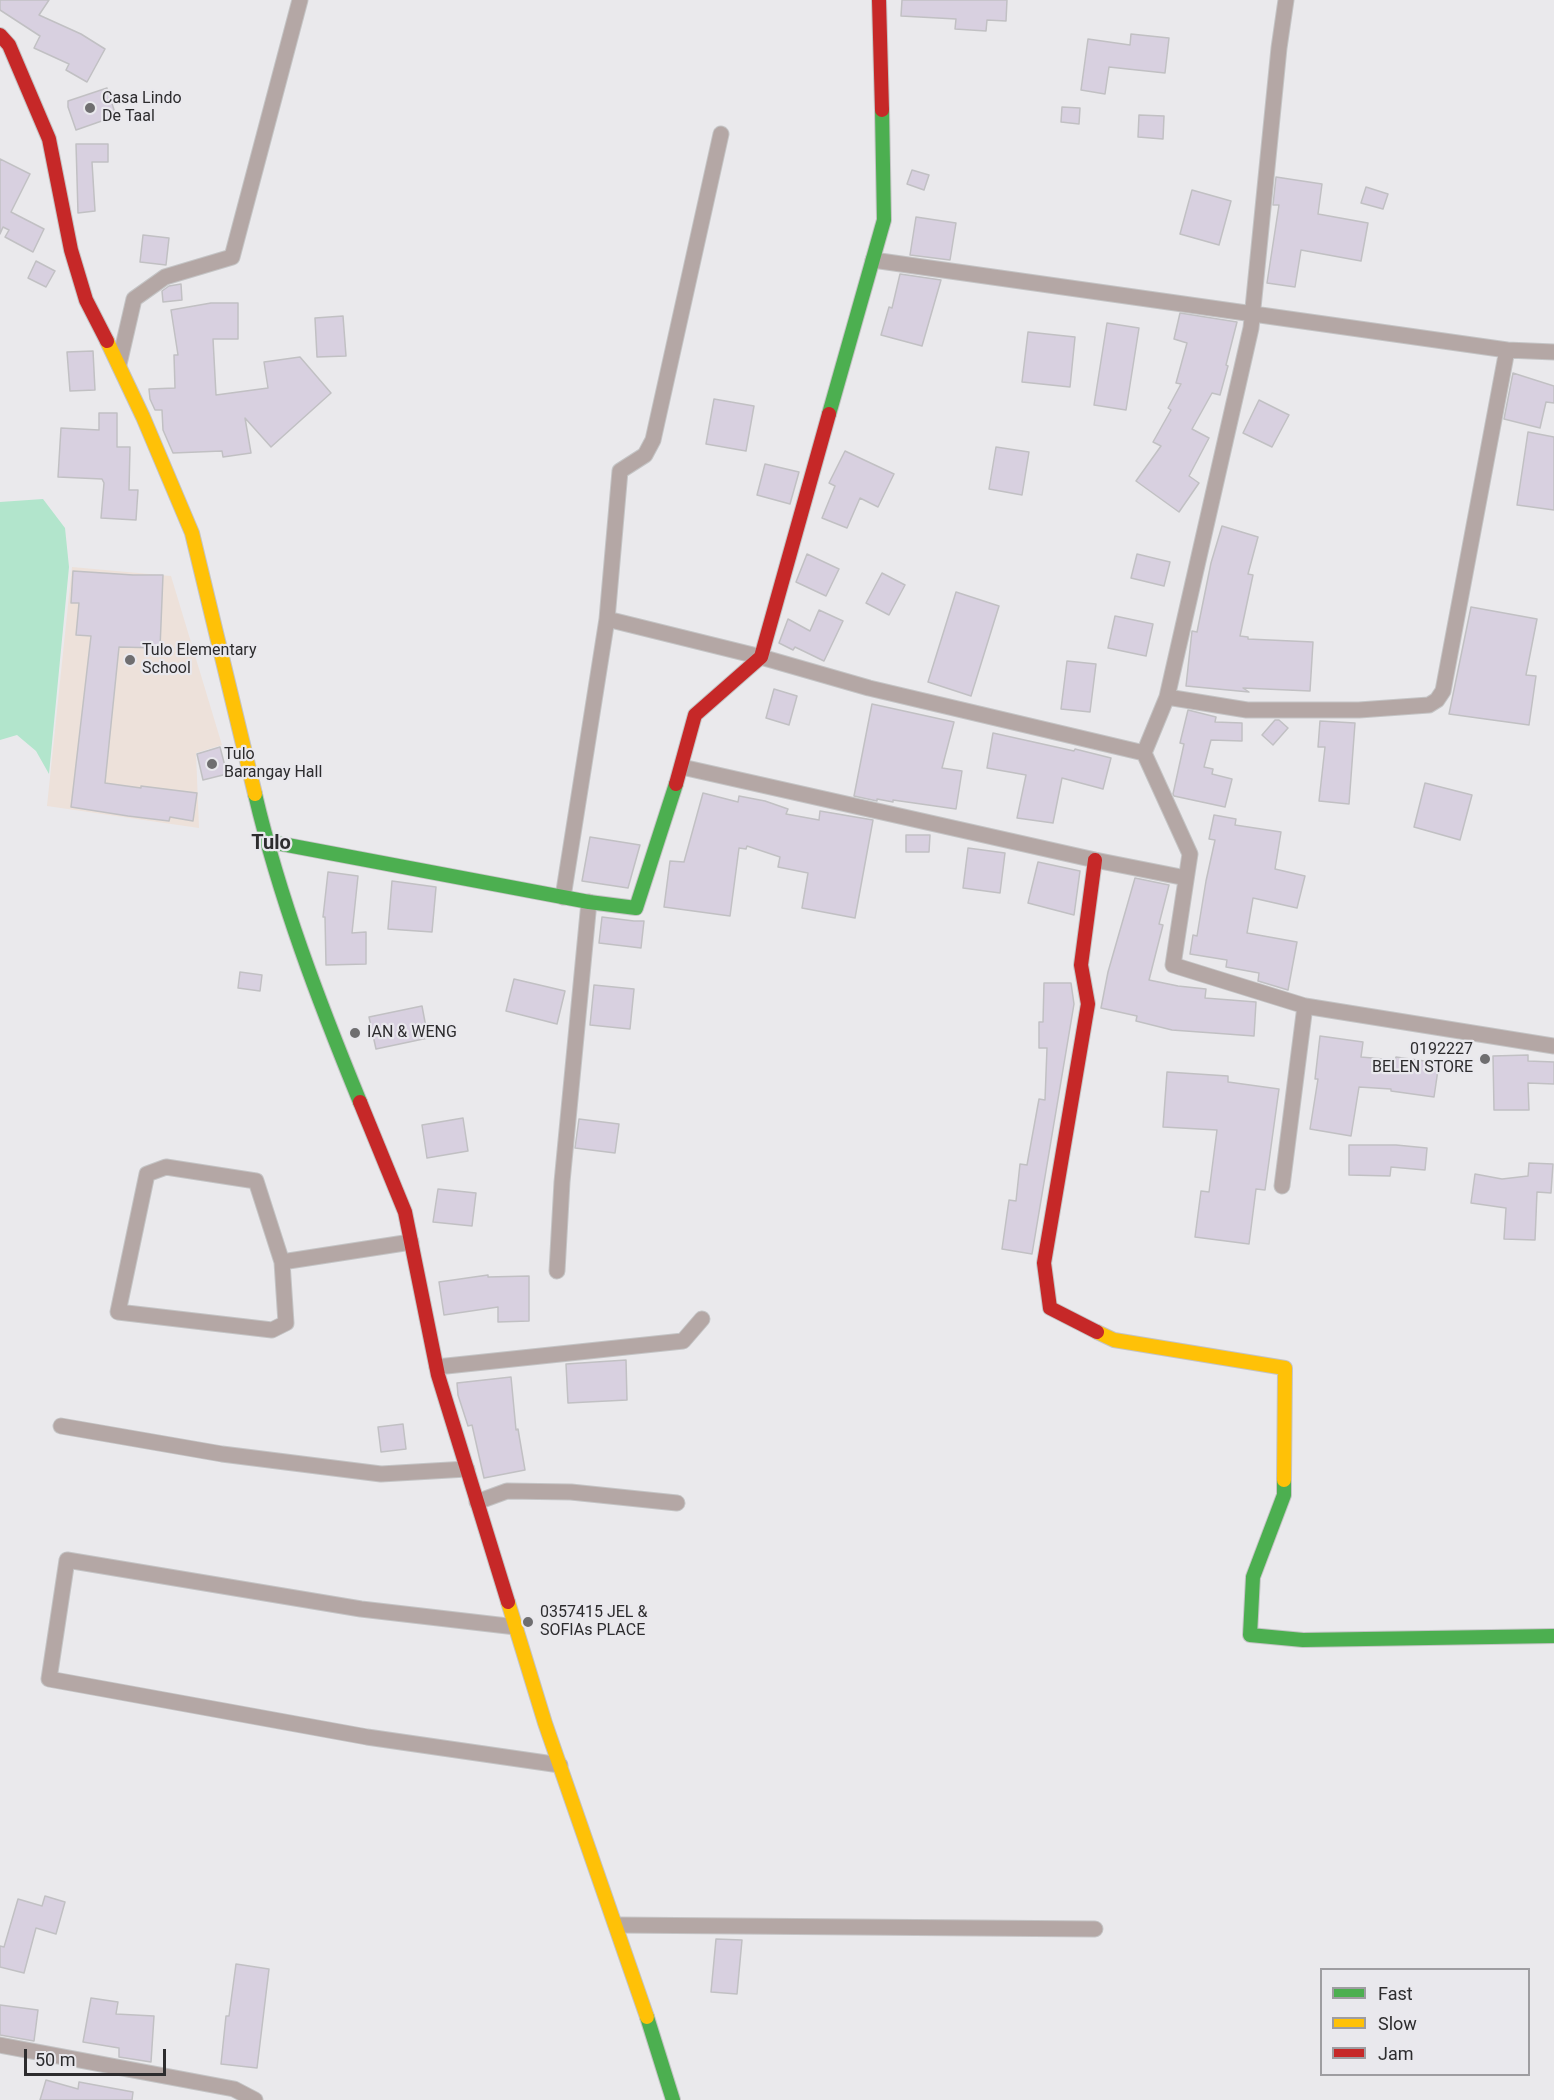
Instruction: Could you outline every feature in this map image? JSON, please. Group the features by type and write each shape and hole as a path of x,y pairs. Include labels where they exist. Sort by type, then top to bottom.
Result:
{"street":[{"path":"119,364 134,299 165,277 232,257 300,0"},
{"path":"266,841 589,902 636,908 682,767 695,715 761,657 884,220 879,0"},
{"path":"1286,0 1279,48 1251,328 1167,697 1144,753 1190,854 1173,965 1305,1006 1554,1046"},
{"path":"0,35 9,45 49,139 71,250 86,300 119,364 192,533 266,841 323,1011 405,1212 437,1367 467,1469 560,1765 616,1925 673,2100"},
{"path":"563,897 607,619 620,471 645,455 653,440 721,134"},
{"path":"873,260 1508,350 1554,352"},
{"path":"1167,697 1246,710 1359,710 1430,705 1437,700 1443,691 1508,350"},
{"path":"607,619 761,657 868,688 1144,753"},
{"path":"682,767 1095,860 1186,878"},
{"path":"1095,860 1081,964 1088,1004 1044,1263 1050,1308 1114,1340 1286,1368 1284,1495 1252,1577 1250,1635 1303,1640 1554,1636"},
{"path":"557,1271 562,1182 589,902"},
{"path":"1282,1186 1305,1006"},
{"path":"165,1167 256,1181 282,1262 286,1323 272,1330 118,1312 147,1174 165,1167"},
{"path":"282,1262 411,1242"},
{"path":"437,1367 683,1341 702,1319"},
{"path":"61,1426 222,1454 381,1474 467,1469"},
{"path":"477,1502 507,1491 571,1492 677,1503"},
{"path":"516,1627 361,1609 67,1560 49,1678 367,1737 560,1765"},
{"path":"616,1925 1095,1929"},
{"path":"0,2045 234,2089 255,2100"}],"shaded area":[{"name":"Tulo Elementary School","path":"72,567 171,576 222,745 196,753 199,828 47,806"}],"green space":[{"path":"43,499 65,528 69,567 49,774 36,751 17,735 0,740 0,502"}],"building":[{"path":"0,0 49,0 39,15 81,34 105,49 87,82 66,70 69,64 34,48 40,36 0,10"},
{"path":"902,0 1007,0 1006,21 987,20 986,31 955,29 956,19 901,16"},
{"path":"1131,34 1169,38 1165,73 1109,67 1105,94 1081,90 1088,39 1130,45"},
{"name":"Casa Lindo De Taal","path":"107,88 116,116 76,130 68,101"},
{"path":"1062,107 1080,108 1079,124 1061,122"},
{"path":"1139,115 1164,116 1163,139 1138,137"},
{"path":"76,144 108,144 108,162 92,162 95,211 78,213"},
{"path":"0,159 30,174 11,212 44,229 33,252 5,237 9,230 3,227 0,234"},
{"path":"912,170 929,175 924,190 907,184"},
{"path":"1276,177 1322,184 1318,214 1368,223 1361,261 1301,250 1295,287 1267,283 1279,205 1273,205"},
{"path":"1366,187 1388,194 1383,209 1361,203"},
{"path":"1192,190 1231,201 1219,245 1180,234"},
{"path":"916,217 956,223 950,260 910,255"},
{"path":"143,235 169,238 166,265 140,262"},
{"path":"36,261 55,271 46,287 28,278"},
{"path":"900,274 941,280 922,346 881,335 889,307 892,308"},
{"path":"181,284 182,300 163,302 162,291 169,286"},
{"path":"211,303 238,303 238,339 213,339 216,395 268,388 264,362 300,357 331,393 271,447 245,418 251,453 223,457 222,451 173,453 163,430 162,410 155,410 150,399 149,389 175,388 174,355 178,355 171,310"},
{"path":"1180,313 1237,322 1220,395 1212,393 1192,429 1209,438 1189,476 1199,483 1179,512 1136,481 1161,446 1153,442 1171,410 1168,408 1181,384 1176,383 1187,343 1174,339"},
{"path":"343,316 346,356 317,357 315,318"},
{"path":"1107,323 1139,328 1126,410 1094,405"},
{"path":"1028,332 1075,337 1070,387 1022,382"},
{"path":"93,351 95,390 70,391 67,352"},
{"path":"1513,373 1554,386 1554,403 1546,402 1540,428 1504,419"},
{"path":"714,399 754,406 746,451 706,444"},
{"path":"1259,400 1289,415 1272,447 1243,433"},
{"path":"99,413 117,413 117,447 130,447 129,490 138,490 136,520 101,518 104,483 102,479 58,477 61,428 99,430"},
{"path":"1528,432 1554,437 1554,510 1517,505"},
{"path":"996,447 1029,452 1022,495 989,489"},
{"path":"845,451 894,474 878,507 860,498 847,528 822,518 835,486 829,483"},
{"path":"765,464 799,472 790,504 757,495"},
{"path":"1222,526 1258,537 1248,574 1253,575 1240,636 1248,637 1248,639 1313,642 1310,691 1243,688 1249,692 1186,686 1192,631 1197,632 1211,563"},
{"path":"807,554 839,569 826,596 796,582"},
{"path":"1137,554 1170,562 1164,586 1131,578"},
{"path":"73,571 163,575 160,648 119,647 105,783 197,793 193,821 170,817 169,821 71,807 91,636 76,635 79,603 71,603"},
{"path":"882,573 905,585 889,615 866,603"},
{"path":"956,592 999,606 971,696 928,682"},
{"path":"1471,607 1537,619 1526,675 1536,676 1529,725 1449,714"},
{"path":"819,610 843,621 824,661 795,647 793,650 779,643 788,619 810,631"},
{"path":"1115,616 1153,624 1146,656 1108,648"},
{"path":"1067,661 1096,664 1090,712 1061,709"},
{"path":"774,689 797,696 789,725 766,718"},
{"path":"872,704 954,722 942,768 962,771 956,809 893,800 893,802 877,799 877,801 854,796"},
{"path":"1188,710 1216,717 1215,722 1242,723 1242,741 1211,740 1204,767 1213,769 1212,774 1232,779 1225,807 1173,794 1184,744 1180,743"},
{"path":"1275,720 1279,720 1288,728 1273,745 1262,735"},
{"path":"1320,721 1355,723 1349,804 1319,801 1325,747 1318,747"},
{"path":"993,733 1111,758 1103,789 1062,778 1053,823 1017,818 1026,775 987,768"},
{"name":"Tulo Barangay Hall","path":"220,747 227,774 203,780 197,754"},
{"path":"1425,783 1472,795 1460,840 1414,827"},
{"path":"703,793 738,802 739,796 765,801 788,809 786,814 819,820 820,811 873,820 855,918 802,908 808,873 778,867 780,857 747,846 746,849 739,848 730,916 664,907 670,861 684,862"},
{"path":"1214,815 1236,819 1235,825 1281,832 1275,869 1305,876 1297,908 1253,898 1247,933 1297,942 1288,990 1258,981 1259,973 1226,967 1227,960 1190,954 1193,935 1197,936 1215,840 1209,839"},
{"path":"906,835 930,835 929,852 906,852"},
{"path":"590,837 640,845 628,888 582,881"},
{"path":"968,848 1005,853 1000,893 963,888"},
{"path":"1038,862 1080,871 1074,915 1028,903"},
{"path":"328,872 358,876 352,933 366,932 366,964 326,965 325,917 323,917"},
{"path":"1135,878 1169,885 1159,924 1163,925 1149,980 1206,989 1205,998 1256,1002 1254,1036 1172,1030 1136,1021 1137,1016 1101,1008 1108,972"},
{"path":"392,881 436,887 432,932 388,929"},
{"path":"602,917 644,921 641,948 599,943"},
{"path":"240,972 262,975 260,991 238,988"},
{"path":"514,979 565,991 557,1024 506,1011"},
{"path":"1044,983 1071,983 1074,1004 1032,1254 1002,1249 1009,1200 1016,1201 1020,1164 1027,1165 1039,1099 1045,1100 1047,1048 1039,1048 1039,1022 1043,1022"},
{"path":"594,985 634,989 630,1029 590,1025"},
{"path":"422,1006 428,1038 376,1049 369,1017"},
{"path":"1320,1036 1363,1042 1361,1057 1395,1060 1396,1057 1439,1063 1434,1097 1391,1091 1391,1089 1359,1087 1351,1136 1310,1129 1318,1079 1315,1079"},
{"path":"1528,1055 1528,1061 1554,1062 1554,1084 1528,1083 1529,1110 1494,1110 1493,1056"},
{"path":"1167,1072 1228,1076 1228,1082 1279,1089 1265,1190 1256,1189 1249,1244 1195,1237 1201,1191 1209,1192 1217,1130 1163,1127"},
{"path":"463,1118 468,1151 427,1158 422,1125"},
{"path":"579,1119 619,1124 615,1153 575,1148"},
{"path":"1349,1145 1396,1145 1427,1148 1425,1170 1391,1167 1390,1176 1349,1175"},
{"path":"1529,1163 1553,1164 1551,1193 1537,1192 1535,1240 1504,1239 1506,1208 1471,1203 1475,1174 1502,1179 1528,1176"},
{"path":"438,1189 476,1193 472,1226 433,1222"},
{"path":"488,1275 488,1277 529,1276 529,1321 498,1322 498,1307 444,1315 439,1282"},
{"path":"626,1360 627,1400 568,1403 566,1364"},
{"path":"511,1377 516,1430 518,1429 525,1470 484,1478 472,1425 468,1426 458,1395 457,1383"},
{"path":"403,1424 406,1449 381,1452 378,1427"},
{"path":"45,1896 65,1902 56,1934 36,1928 24,1973 0,1967 0,1946 4,1947 18,1899 42,1906"},
{"path":"716,1939 742,1940 737,1994 711,1992"},
{"path":"236,1964 269,1969 257,2068 221,2064 226,2016 229,2016"},
{"path":"91,1998 118,2002 116,2014 154,2016 151,2062 119,2057 119,2048 83,2042"},
{"path":"0,2005 38,2010 34,2041 0,2035"},
{"path":"46,2080 78,2089 79,2082 133,2092 132,2100 40,2100"}],"traffic: fast":[{"path":"829,414 884,220 882,110"},
{"path":"266,841 589,902 636,908 676,784"},
{"path":"255,794 288,912 360,1102"},
{"path":"1284,1480 1284,1495 1253,1577 1250,1635 1303,1640 1554,1636"},
{"path":"647,2017 673,2100"}],"traffic: slow":[{"path":"107,341 143,417 192,533 255,794"},
{"path":"1097,1332 1114,1340 1285,1368 1284,1480"},
{"path":"508,1602 545,1723 647,2017"}],"traffic: jam":[{"path":"879,0 882,110"},
{"path":"0,35 9,45 49,139 71,250 86,300 107,341"},
{"path":"676,784 695,715 761,657 829,414"},
{"path":"1095,860 1081,965 1088,1004 1044,1263 1050,1308 1097,1332"},
{"path":"360,1102 405,1212 438,1375 508,1602"}],"place":[{"name":"Casa Lindo De Taal","path":"90,108"},
{"name":"Tulo Elementary School","path":"130,660"},
{"name":"Tulo Barangay Hall","path":"212,764"},
{"name":"IAN & WENG","path":"355,1033"},
{"name":"0192227 BELEN STORE","path":"1485,1059"},
{"name":"0357415 JEL & SOFIAs PLACE","path":"528,1622"}],"district":[{"name":"Tulo","path":"271,844"}]}
